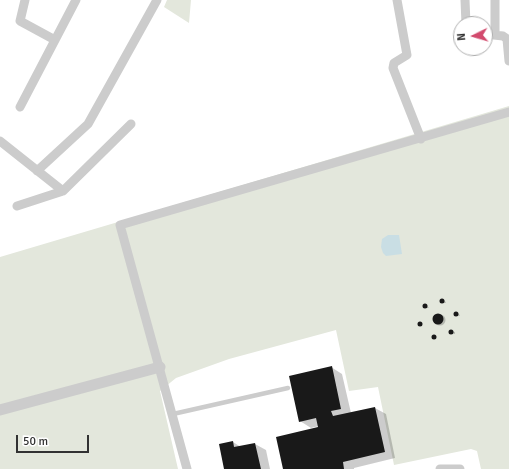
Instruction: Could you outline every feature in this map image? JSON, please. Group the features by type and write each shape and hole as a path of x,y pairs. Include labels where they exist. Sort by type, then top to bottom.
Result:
{"street":[{"path":"25,0 20,21 55,40"},
{"path":"20,107 76,0"},
{"path":"38,171 88,124 157,0"},
{"path":"397,0 406,55 394,63 393,68 421,139"},
{"path":"465,0 466,16"},
{"path":"495,0 495,34 503,36 507,39 509,61"},
{"path":"187,469 120,225 421,139 509,112"},
{"path":"17,206 63,191 131,124"},
{"path":"0,141 63,191"},
{"path":"0,410 160,367"},
{"path":"440,469 460,469"}],"lane":[{"path":"173,414 288,388"}],"shaded area":[{"path":"167,0 191,0 189,23 164,7"},
{"path":"509,106 509,469 481,469 477,451 471,449 394,465 378,387 349,391 336,330 229,359 176,378 160,391 178,469 0,469 0,257"},
{"path":"388,235 399,235 402,254 386,256 381,247 382,239"}],"building":[{"path":"440,299 444,299 444,303 440,303"},
{"path":"423,304 427,304 427,308 423,308"},
{"path":"454,312 458,312 458,316 454,316"},
{"path":"438,313 442,315 444,319 442,323 438,325 434,323 432,319 434,315"},
{"path":"418,322 422,322 422,326 418,326"},
{"path":"449,330 453,330 453,334 449,334"},
{"path":"432,335 436,335 436,339 432,339"},
{"path":"332,366 341,409 331,411 333,416 375,407 385,452 343,462 344,469 283,469 276,437 318,427 316,418 299,422 289,376"},
{"path":"233,441 234,447 255,443 261,469 224,469 219,444"}]}
